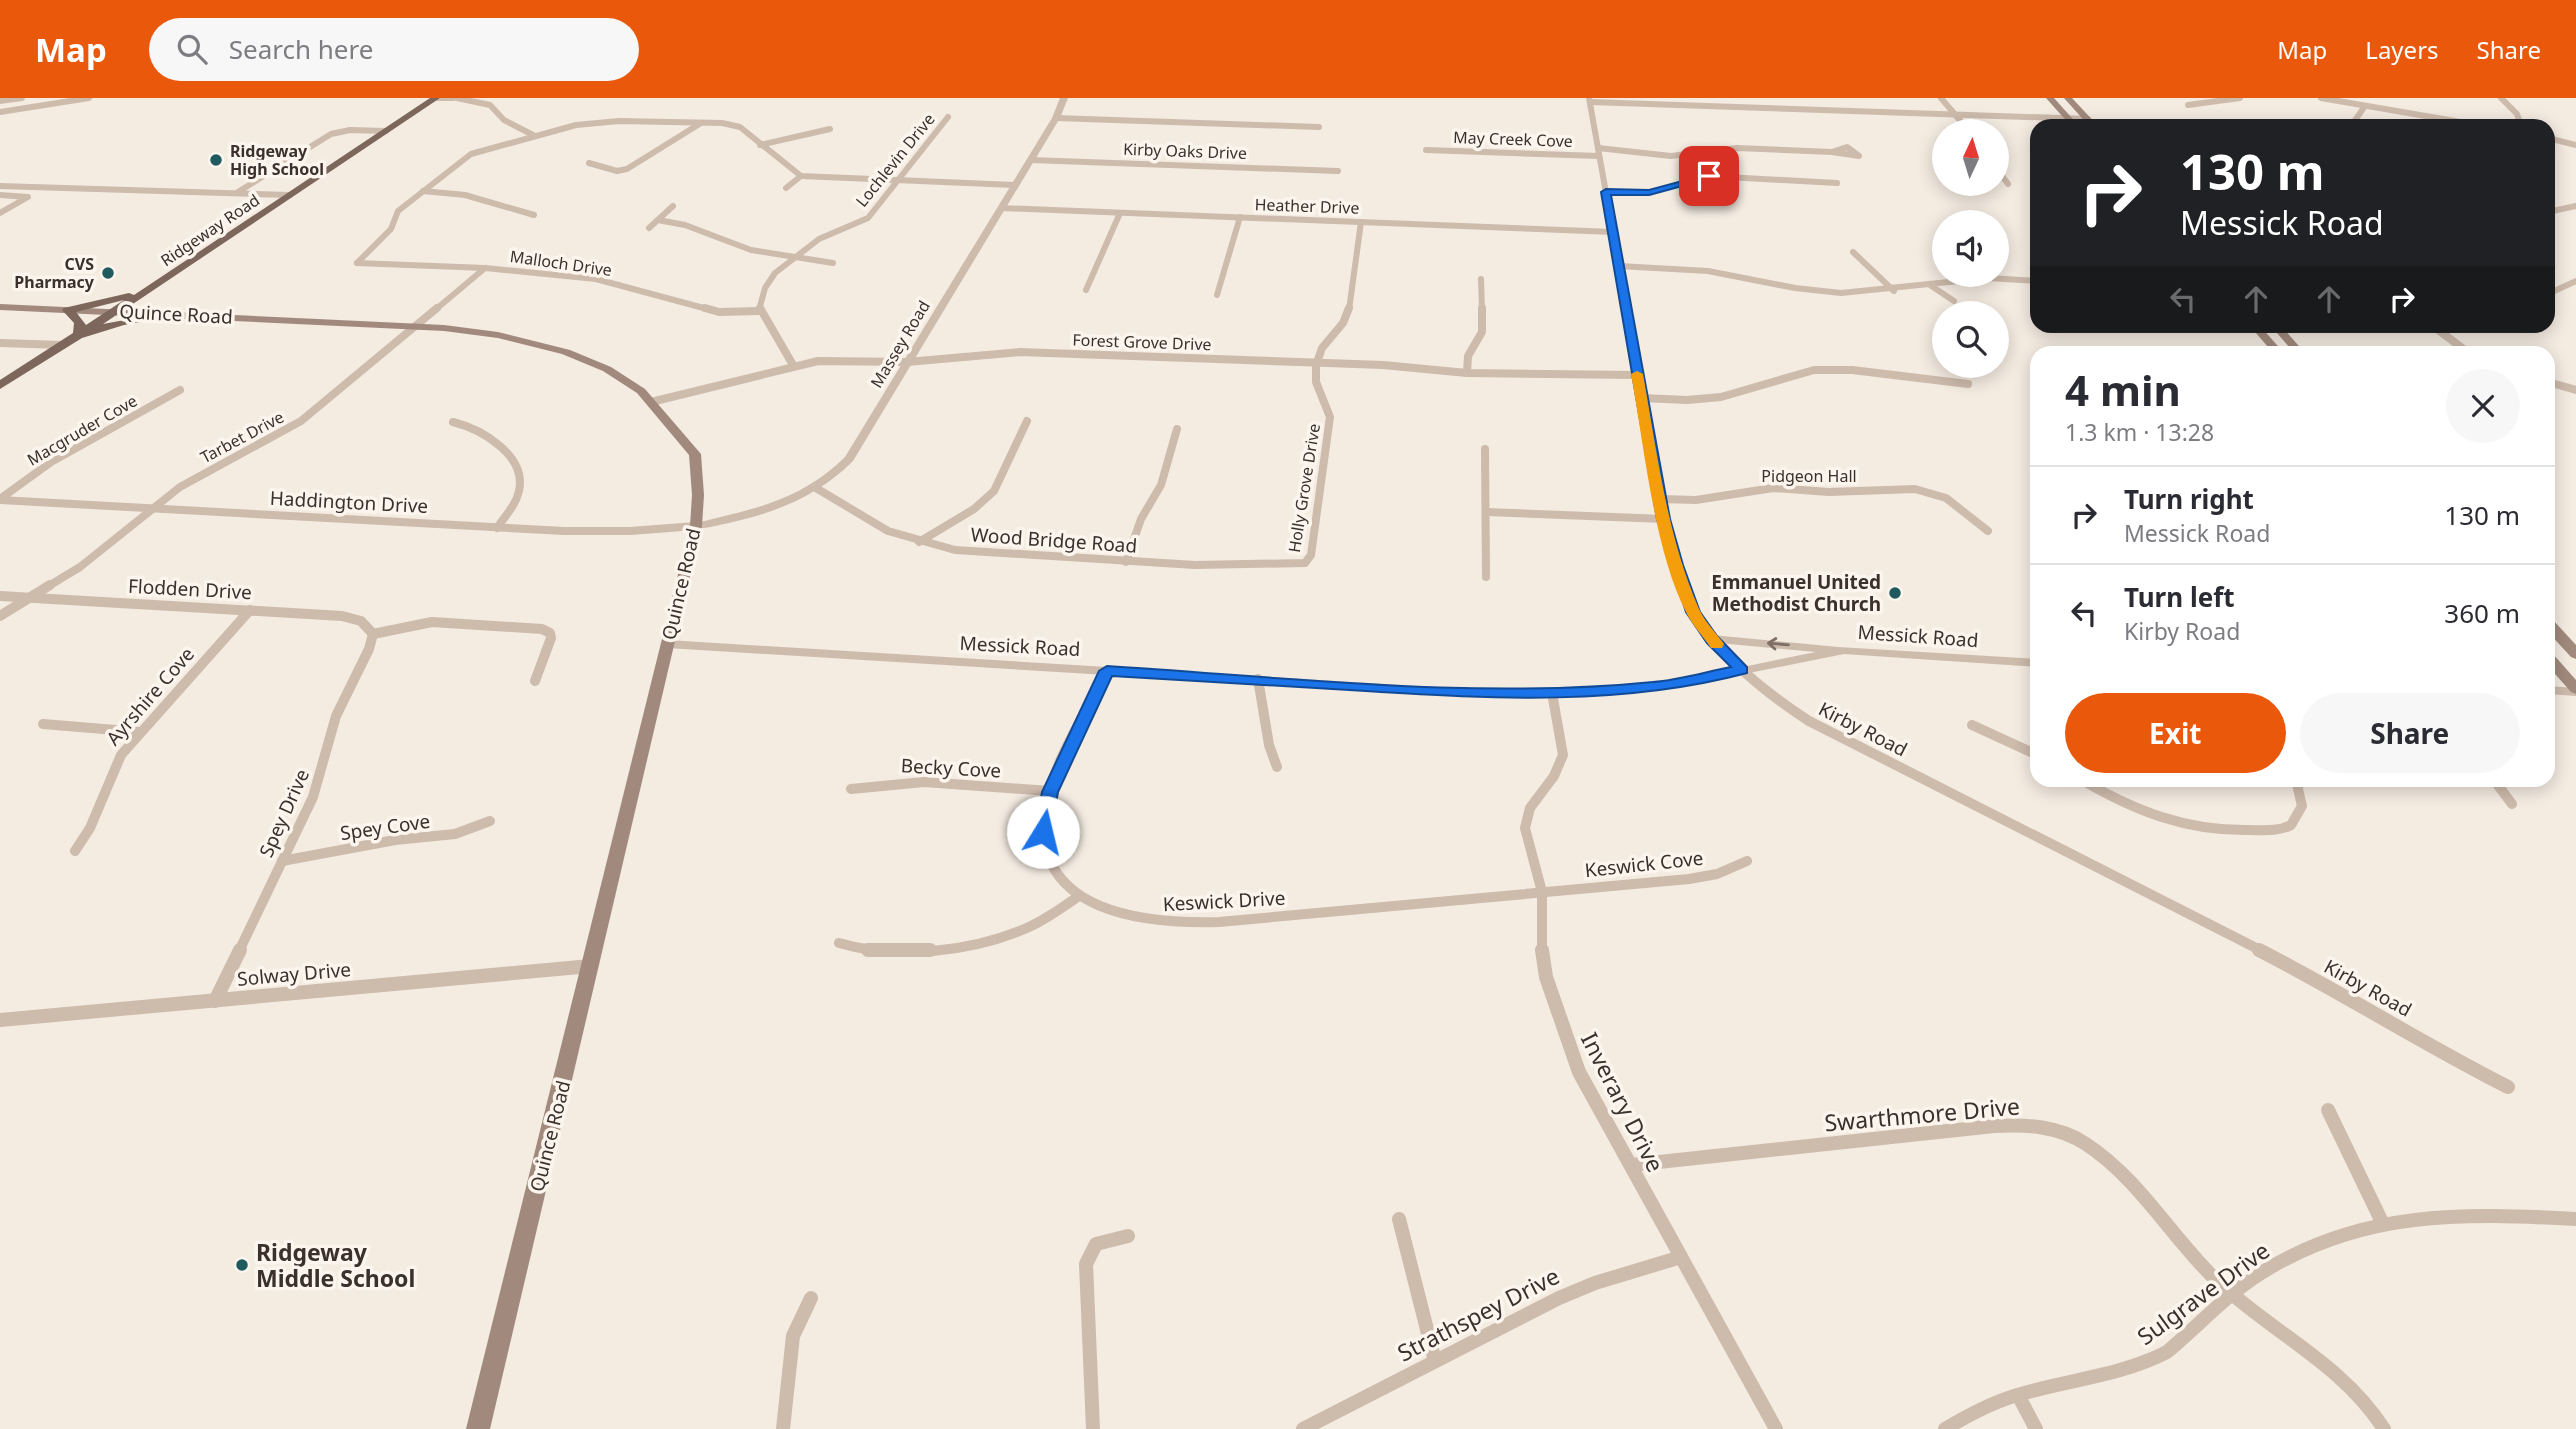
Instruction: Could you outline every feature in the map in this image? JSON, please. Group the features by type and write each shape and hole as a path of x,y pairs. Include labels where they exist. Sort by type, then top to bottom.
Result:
{"main road":[{"name":"Ridgeway Road","path":"0,385 158,284 435,98"},
{"path":"2050,98 2068,118"},
{"path":"2068,98 2088,119"},
{"path":"68,310 115,301 158,284"},
{"path":"158,284 148,306 174,314"},
{"name":"Quince Road","path":"0,307 416,326 498,335 566,352 620,376 651,402 695,454 698,495 696,526 592,966 478,1429"},
{"path":"68,310 80,322 79,335 123,322 174,314"},
{"path":"2555,632 2576,654"},
{"path":"2555,665 2576,690"}],"street":[{"path":"0,101 22,98"},
{"path":"0,107 61,98"},
{"path":"0,112 89,98"},
{"path":"435,98 455,98 490,105 503,120 533,135"},
{"name":"Massey Road","path":"696,526 764,511 816,488 849,459 1031,160 1056,118 1064,98"},
{"path":"1708,98 1711,106"},
{"path":"1826,98 1832,110"},
{"path":"1941,98 1960,119"},
{"path":"2188,105 2240,98"},
{"path":"2321,98 2442,119"},
{"path":"2501,98 2519,119"},
{"path":"1590,100 2074,119"},
{"name":"Kirby Road","path":"1590,100 1664,519 1693,612 1712,639 1772,697 1819,727 2340,991 2455,1060 2508,1087"},
{"path":"2356,119 2365,106"},
{"name":"Lochlevin Drive","path":"759,311 765,288 775,273 819,239 868,218 900,181 948,117"},
{"path":"1056,118 1320,127"},
{"path":"422,191 471,154 576,125 619,121 740,127 801,176 1014,185"},
{"path":"589,163 623,171 643,163 657,149 701,123"},
{"path":"760,145 830,129"},
{"path":"236,193 331,134 350,130 386,131"},
{"path":"2555,140 2576,145"},
{"name":"May Creek Cove","path":"1426,150 1598,152 1671,156 1737,148 1832,152"},
{"name":"Kirby Oaks Drive","path":"1031,160 1338,170"},
{"path":"786,188 801,176"},
{"path":"1606,192 1649,193 1709,176 1837,183"},
{"path":"0,186 290,195"},
{"path":"422,191 442,191 495,202 534,215"},
{"name":"Malloch Drive","path":"422,191 398,211 391,229 357,263 485,268 596,279 719,312 759,311"},
{"path":"0,195 28,197 0,213"},
{"path":"649,228 673,206"},
{"path":"2555,210 2576,206"},
{"name":"Heather Drive","path":"1001,208 1613,232"},
{"path":"1086,290 1120,213"},
{"path":"1217,295 1240,218"},
{"path":"658,220 684,223 725,242 792,260 833,263"},
{"path":"1317,362 1324,341 1347,315 1361,222"},
{"path":"1853,252 1894,291"},
{"path":"1619,266 1709,271 1809,291 1894,291 1982,278 2030,281"},
{"name":"Tarbet Drive","path":"0,616 80,567 152,508 192,480 301,421 485,268"},
{"path":"1467,373 1468,356 1482,332 1481,279"},
{"path":"2555,291 2576,281"},
{"path":"1930,285 1954,300"},
{"path":"759,311 793,365"},
{"path":"2442,333 2459,346"},
{"path":"0,343 62,345"},
{"name":"Forest Grove Drive","path":"651,402 818,361 907,362 1020,352 1317,362 1467,373 1637,375"},
{"name":"Holly Grove Drive","path":"1305,563 1311,552 1330,417 1328,404 1315,379 1317,362"},
{"path":"1641,398 1692,400 1720,397 1778,376 1818,370 1851,370 1968,384"},
{"path":"2555,384 2576,390"},
{"name":"Macgruder Cove","path":"0,500 51,462 180,390"},
{"path":"919,542 974,509 994,491 1027,421"},
{"path":"453,422 483,432 503,451 518,472 519,494 497,527"},
{"path":"1126,562 1141,519 1161,485 1177,429"},
{"path":"1485,449 1486,577"},
{"name":"Wood Bridge Road","path":"816,488 876,525 919,542 969,552 1213,566 1305,563"},
{"name":"Pidgeon Hall","path":"1660,499 1696,500 1777,488 1829,492 1915,489 1946,498 1988,531"},
{"name":"Haddington Drive","path":"0,500 607,532 696,526"},
{"path":"1486,512 1664,519"},
{"name":"Flodden Drive","path":"0,596 342,616 361,621 373,634"},
{"name":"Ayrshire Cove","path":"75,851 92,828 114,767 140,732 250,610"},
{"path":"373,634 432,622 542,629 550,633 551,638 535,681"},
{"name":"Spey Drive","path":"215,1001 313,797 336,716 369,649 373,634"},
{"path":"1712,639 1844,650"},
{"name":"Messick Road","path":"667,644 1450,692 1552,693 1655,687 1844,650 2030,663"},
{"name":"Keswick Drive","path":"1107,671 1050,792 1043,821 1044,843 1054,868 1079,896 1120,915 1176,924 1542,892"},
{"path":"1258,679 1269,745 1277,767"},
{"path":"2555,690 2576,690"},
{"name":"Inverary Drive","path":"1552,693 1563,755 1554,776 1530,808 1525,828 1542,892 1541,956 1565,1037 1579,1072 1776,1429"},
{"path":"43,724 140,732"},
{"path":"1972,725 2030,752"},
{"name":"Becky Cove","path":"851,789 873,783 900,782 1050,792"},
{"path":"2095,787 2151,817 2174,825 2224,832 2291,825 2302,806 2298,787"},
{"path":"2499,787 2512,804"},
{"name":"Spey Cove","path":"282,861 402,839 455,834 491,821"},
{"name":"Keswick Cove","path":"1542,892 1704,877 1747,861"},
{"path":"839,943 873,952 987,940 1030,926 1079,896"},
{"name":"Solway Drive","path":"0,1020 592,966"},
{"path":"2328,1110 2382,1222"},
{"name":"Swarthmore Drive","path":"1631,1165 1994,1126 2046,1128 2073,1136 2114,1165 2233,1296 2347,1381 2370,1405 2384,1429"},
{"name":"Sulgrave Drive","path":"1945,1429 1976,1411 2018,1395 2095,1380 2152,1361 2192,1332 2263,1272 2288,1259 2382,1222 2447,1214 2576,1219"},
{"path":"1399,1219 1435,1360"},
{"path":"1093,1429 1086,1264 1096,1244 1128,1236"},
{"name":"Strathspey Drive","path":"1303,1429 1580,1289 1681,1257"},
{"path":"783,1429 790,1346 796,1327 811,1298"},
{"path":"2018,1395 2036,1429"}],"slow traffic":[{"path":"1637,374 1664,519 1676,565 1693,612 1717,644"}],"place":[{"name":"Ridgeway High School","path":"216,160"},
{"name":"CVS Pharmacy","path":"108,273"},
{"name":"Emmanuel United Methodist Church","path":"1895,593"},
{"name":"Ridgeway Middle School","path":"242,1265"}],"route":[{"path":"1043,832 1050,792 1107,671 1450,692 1552,693 1655,687 1742,670 1712,639 1693,612 1676,565 1664,519 1606,192 1649,193 1686,180 1709,176"}]}
